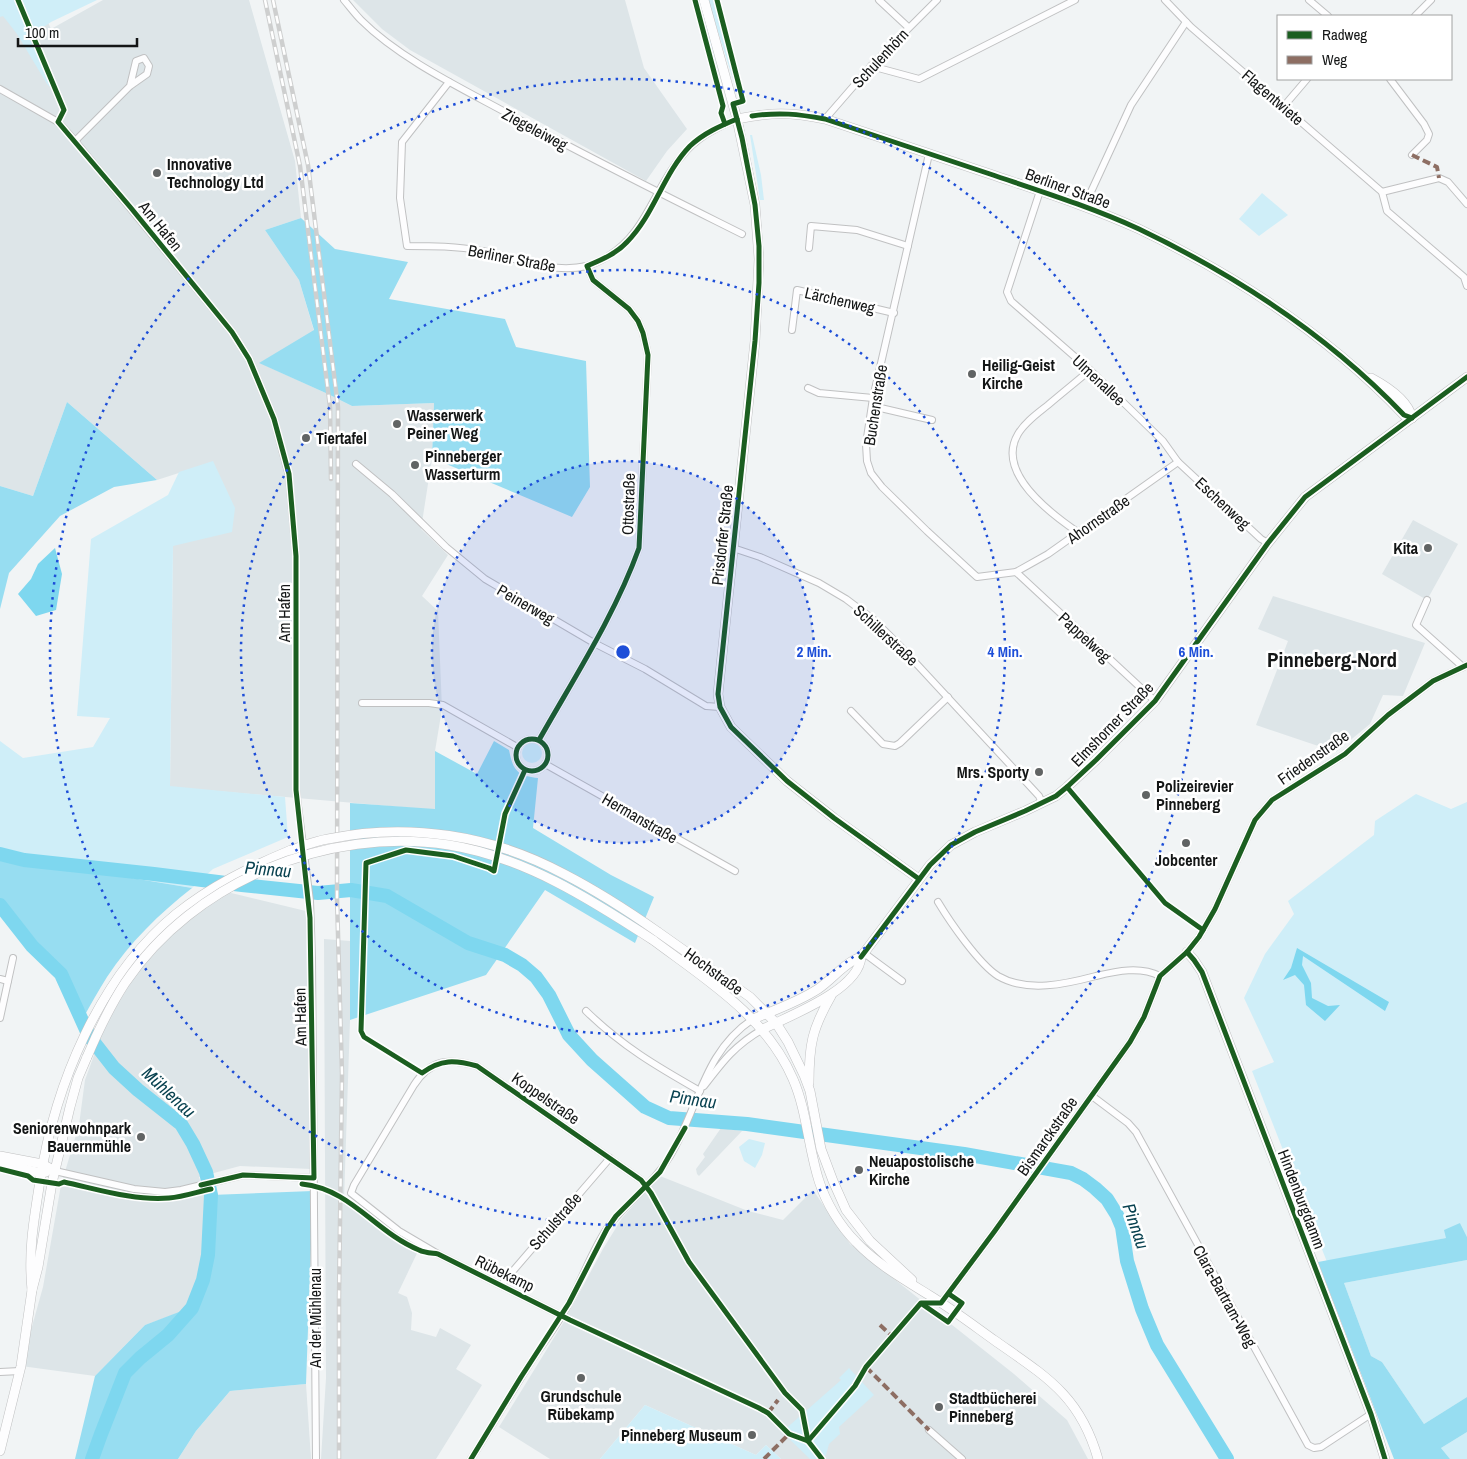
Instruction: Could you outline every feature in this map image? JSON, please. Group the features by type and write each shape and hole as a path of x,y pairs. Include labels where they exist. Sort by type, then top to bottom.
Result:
{"main road":[{"name":"Prisdorfer Straße","path":"704,0 737,119 755,205 759,246 755,341 718,694 720,707 731,727 787,781 834,818 919,879"},
{"name":"Berliner Straße","path":"737,119 770,114 797,114 825,119 1040,190 1138,229 1192,256 1300,324 1359,370 1404,415 1412,418"},
{"name":"Elmshorner Straße","path":"763,1030 833,993 847,981 861,966 863,955 919,879 930,865 950,846 975,832 1042,803 1067,787 1155,701 1268,543 1305,498 1467,377"},
{"name":"Hochstraße","path":"32,1290 30,1250 42,1168 56,1112 76,1052 98,1008 116,980 137,953 175,915 210,889 258,864 291,850 326,839 362,833 446,834 489,844 562,872 594,890 658,932 750,997 776,1023 796,1057 810,1091"},
{"path":"0,1451 20,1371 32,1290 38,1267 55,1171 70,1107 78,1078 106,1014 125,982 161,940 199,907 266,869 320,850 354,844 381,841 450,845 497,857 537,872 577,892 653,940 710,983 753,1019 763,1030 787,1066 810,1118 817,1149 819,1181 842,1224 872,1258 912,1286 928,1294"},
{"name":"Hindenburgdamm","path":"1187,952 1202,972 1371,1414 1384,1459"},
{"name":"Elmshorner Straße","path":"753,1019 816,990 838,974 852,959 863,955"},
{"name":"Elmshorner Straße","path":"810,1091 809,1056 812,1033 833,993"},
{"path":"810,1091 810,1118"},
{"path":"817,1149 839,1197 861,1231 928,1294 1028,1364 1066,1396 1081,1417 1094,1444 1098,1459"},
{"path":"0,1156 55,1171"},
{"path":"0,1164 42,1168"},
{"path":"823,1190 834,1192 839,1197"},
{"path":"872,1258 881,1259 887,1257"}],"street":[{"name":"Ziegeleiweg","path":"344,0 362,21 418,64 563,144 742,234"},
{"path":"879,0 908,27"},
{"name":"Schulenhörn","path":"825,119 870,66 937,0"},
{"path":"870,66 919,79 1075,0"},
{"name":"Flagentwiete","path":"1165,0 1186,22 1382,192 1387,211 1464,278 1467,286"},
{"path":"1309,0 1327,15"},
{"path":"1416,15 1431,0"},
{"path":"1084,207 1131,105 1186,22"},
{"path":"1284,106 1306,80"},
{"path":"1391,80 1424,124 1429,134 1427,140 1412,155"},
{"name":"Berliner Straße","path":"449,82 402,142 400,198 406,246 445,246 483,251 554,268 587,266 616,252 628,242 646,217 680,158 691,145 718,126 737,119"},
{"path":"75,141 130,86"},
{"name":"Am Hafen","path":"0,89 58,122 75,141 232,332 249,358 274,419 289,476 296,556 296,790 310,901 314,1178"},
{"name":"Buchenstraße","path":"929,154 873,402 866,444 867,461 872,473 882,487 977,577 1016,572"},
{"path":"1382,192 1439,178 1448,182 1467,204"},
{"name":"Ulmenallee","path":"1040,190 1007,292 1010,301 1090,370 1163,441 1178,462"},
{"path":"809,248 811,226 857,230 908,246"},
{"name":"Ottostraße","path":"540,740 630,574 639,548 648,354 644,333 638,321 625,305 593,280 587,266"},
{"name":"Lärchenweg","path":"792,330 797,290 894,313"},
{"path":"1079,533 1048,510 1023,484 1013,466 1012,450 1018,435 1029,421 1090,370"},
{"path":"808,388 818,393 873,402 932,420"},
{"name":"Ahornstraße","path":"1016,572 1048,554 1079,533 1178,462"},
{"name":"Eschenweg","path":"1178,462 1261,539 1268,543"},
{"name":"Peinerweg","path":"356,464 392,494 446,547 485,579 706,706 720,707"},
{"name":"Schillerstraße","path":"734,548 760,557 819,584 846,599 874,620 1039,796 1042,803"},
{"name":"Pappelweg","path":"1016,572 1155,701"},
{"path":"1427,600 1416,625 1465,666"},
{"name":"Friedenstraße","path":"1160,976 1187,952 1199,937 1215,909 1255,820 1272,800 1345,754 1388,715 1433,681 1465,666"},
{"path":"851,711 883,744 895,746 900,744 948,697"},
{"path":"362,703 429,703 443,705 517,747"},
{"path":"530,738 540,740 547,748 548,754 545,764 538,770 525,770 517,763 517,747 524,740 530,738"},
{"name":"Hermanstraße","path":"545,764 735,871"},
{"path":"938,902 949,920 984,964 992,972 1007,980 1025,984 1051,985 1116,971 1135,970 1160,976"},
{"path":"863,955 902,981"},
{"path":"0,1018 13,958"},
{"name":"Bismarckstraße","path":"941,1303 1033,1179 1137,1030 1160,976"},
{"path":"0,979 8,981"},
{"path":"586,1011 622,1044 700,1091"},
{"name":"Elmshorner Straße","path":"472,1459 562,1316 607,1229 616,1216 647,1187 663,1168 684,1128 705,1076 716,1057 728,1040 753,1019"},
{"name":"Elmshorner Straße","path":"700,1091 736,1047 763,1030"},
{"name":"Koppelstraße","path":"351,1193 422,1073 438,1063 450,1061 477,1066 641,1180 647,1187"},
{"name":"Clara-Bartram-Weg","path":"1092,1096 1128,1123 1136,1132 1308,1444 1314,1448 1321,1447 1371,1414"},
{"name":"Schulstraße","path":"502,1286 610,1158"},
{"path":"55,1171 151,1191 165,1192 243,1175 314,1178"},
{"name":"An der Mühlenau","path":"314,1178 316,1459"},
{"name":"Rübekamp","path":"351,1193 383,1220 416,1242 562,1316"},
{"path":"0,1372 20,1371"},
{"path":"929,1430 962,1459"}],"shaded area":[{"path":"0,0 14,0 53,90 47,84 17,34 3,16 0,17"},
{"path":"4,0 38,0 51,29 103,0 249,0 295,161 301,218 265,230 299,280 314,331 260,363 352,406 434,403 432,458 421,529 448,555 422,596 438,611 442,709 435,751 435,810 170,787 173,546 213,462 157,480 67,402 33,496 0,486 0,3"},
{"path":"21,0 97,0 51,22 34,33"},
{"path":"353,0 625,0 644,68 687,129 667,151 646,181 410,50 382,29"},
{"path":"696,0 701,0 725,102 723,102"},
{"path":"708,0 714,0 739,91 737,92"},
{"path":"750,135 752,135 761,175 764,200 760,200"},
{"path":"1262,193 1288,215 1259,236 1239,219"},
{"path":"301,218 335,249 408,262 389,299 505,319 516,347 586,361 590,487 572,517 432,458 434,403 352,406 259,363 314,330 299,280 265,230"},
{"path":"67,402 157,480 114,487 60,516 9,573 0,609 0,486 33,496"},
{"path":"213,461 235,508 232,532 173,546 170,786 285,797 288,837 213,869 192,888 24,860 0,849 0,741 23,758 93,747 110,718 77,716 91,539 168,495 179,472"},
{"path":"1413,520 1458,544 1427,600 1382,574"},
{"path":"55,548 62,574 56,610 36,616 18,594 31,579 38,564"},
{"path":"1273,596 1425,643 1403,696 1383,695 1370,724 1336,752 1256,725 1288,641 1258,629"},
{"path":"494,741 509,750 512,763 517,771 525,776 538,778 533,828 611,875 654,897 635,943 545,890 486,975 350,1020 350,803 435,809 435,751 477,774"},
{"path":"532,743 539,746 542,753 539,760 532,763 525,760 522,753 525,746"},
{"path":"1416,794 1451,809 1467,802 1467,1237 1460,1223 1446,1238 1327,1262 1252,1071 1274,1062 1244,998 1265,954 1294,914 1288,901 1374,835 1375,821"},
{"path":"0,854 24,860 192,888 157,918 125,952 107,977 82,1020 61,974 32,946 0,905"},
{"path":"227,892 310,912 311,1169 240,1166 199,1177 205,1196 204,1259 192,1308 145,1325 95,1376 21,1366 43,1287 61,1185 79,1125 85,1080 101,1036 133,979 150,958 167,939 197,912"},
{"path":"324,939 350,941 350,1020 344,1200 355,1202 400,1236 420,1247 398,1293 407,1297 412,1313 411,1330 436,1337 440,1328 471,1345 456,1369 482,1385 436,1459 321,1459 326,1378"},
{"path":"1297,948 1389,1002 1385,1011 1303,956 1302,965 1311,983 1312,998 1328,1006 1340,1005 1325,1021 1306,1005 1304,985 1295,975 1283,980 1291,968"},
{"path":"721,1128 742,1131 699,1176 696,1169 705,1157 703,1154"},
{"path":"749,1139 765,1143 762,1155 755,1168 744,1161 739,1147"},
{"path":"660,1176 748,1211 783,1220 813,1190 850,1244 1014,1374 1067,1420 1088,1459 781,1459 766,1445 756,1455 645,1405 600,1459 550,1459 499,1427 563,1323 622,1218"},
{"path":"313,1191 306,1384 230,1391 196,1431 178,1459 75,1459 95,1376 145,1325 192,1307 204,1259 211,1195"},
{"path":"1460,1223 1467,1237 1467,1260 1344,1283 1371,1356 1382,1362 1424,1424 1467,1397 1467,1432 1441,1448 1450,1459 1394,1459 1318,1262 1446,1238 1444,1230"},
{"path":"1467,1260 1467,1397 1424,1424 1382,1362 1371,1356 1344,1283"},
{"path":"849,1368 874,1395 839,1427 840,1434 829,1444 826,1455 822,1459 810,1459 782,1432 841,1380 839,1378"},
{"path":"306,1384 311,1459 178,1459 196,1431 230,1391"},
{"path":"645,1405 756,1455 766,1445 781,1459 600,1459"},
{"path":"1467,1432 1467,1459 1450,1459 1441,1448"}],"waterway":[{"name":"Pinnau","path":"0,854 24,860 242,885 318,893 351,890 387,896 468,943 505,955 522,965 536,977 549,995 569,1035 592,1060 645,1107 669,1118 747,1124 964,1154 1071,1173 1095,1188 1107,1199 1117,1215 1122,1227 1127,1261 1142,1309 1157,1345 1227,1459"},
{"name":"Mühlenau","path":"0,905 32,946 61,974 89,1036 114,1068 181,1124 206,1172 211,1195 208,1255 203,1280 192,1308 168,1335 125,1373 92,1459"}],"railway":[{"path":"265,0 300,166 330,407 331,479"},
{"path":"273,0 308,165 338,407 337,899 342,1074 339,1459"}],"marked path":[{"path":"1412,155 1437,167 1439,178"},
{"path":"880,1325 892,1336"},
{"path":"866,1367 929,1430"},
{"path":"768,1413 778,1400"},
{"path":"764,1459 789,1434"}],"cycle path":[{"path":"18,0 64,110 58,122 232,332 249,359 274,419 289,474 296,556 296,790 310,918 314,1178 243,1175 201,1185"},
{"path":"695,0 723,106 721,113 725,124"},
{"path":"717,0 743,101 733,104 742,138 755,205 759,246 759,283 755,341 718,694 720,707 731,727 787,781 834,818 919,879"},
{"path":"752,116 788,114 825,119 1065,200 1139,229 1211,267 1280,310 1345,359 1404,415 1412,418"},
{"path":"539,740 606,622 639,548 648,355 638,321 629,309 593,280 587,266 608,256 627,242 644,220 681,157 695,141 718,127 737,119"},
{"path":"861,957 930,865 951,845 975,832 1056,796 1096,760 1155,701 1268,543 1305,497 1467,377"},
{"path":"808,1441 855,1386 866,1367 921,1303 941,1303 994,1232 1130,1042 1144,1017 1160,976 1187,952 1199,937 1215,909 1255,820 1272,800 1345,754 1388,715 1433,681 1467,665"},
{"path":"532,739 538,740 543,744 547,749 548,755 547,761 543,766 538,770 532,771 526,770 521,766 517,761 516,755 517,749 521,744 526,740 532,739"},
{"path":"525,770 505,814 494,871 453,856 406,850 366,863 361,1031 364,1037 422,1073 436,1065 448,1062 477,1066 641,1180 651,1193 689,1262 785,1393 802,1410 808,1441 822,1459"},
{"path":"1067,787 1165,903 1203,930"},
{"path":"1187,952 1202,972 1371,1414 1385,1459"},
{"path":"471,1459 569,1303 607,1229 616,1216 660,1172 685,1128"},
{"path":"0,1169 28,1176 33,1180 59,1184 64,1182 142,1198 185,1196 211,1189"},
{"path":"302,1184 335,1194 349,1202 389,1233 419,1250 438,1254 570,1320 759,1408 768,1413 789,1434 808,1441"},
{"path":"922,1304 948,1322 962,1303 949,1294"}],"place":[{"name":"Innovative Technology Ltd","path":"157,173"},
{"name":"Heilig-Geist Kirche","path":"972,374"},
{"name":"Wasserwerk Peiner Weg","path":"397,424"},
{"name":"Tiertafel","path":"306,438"},
{"name":"Pinneberger Wasserturm","path":"415,465"},
{"name":"Kita","path":"1428,548"},
{"name":"Mrs. Sporty","path":"1039,772"},
{"name":"Polizeirevier Pinneberg","path":"1146,795"},
{"name":"Jobcenter","path":"1186,843"},
{"name":"Seniorenwohnpark Bauernmühle","path":"141,1137"},
{"name":"Neuapostolische Kirche","path":"859,1170"},
{"name":"Grundschule Rübekamp","path":"581,1378"},
{"name":"Stadtbücherei Pinneberg","path":"939,1407"},
{"name":"Pinneberg Museum","path":"752,1435"}],"district":[{"name":"Pinneberg-Nord","path":"1332,659"}]}
